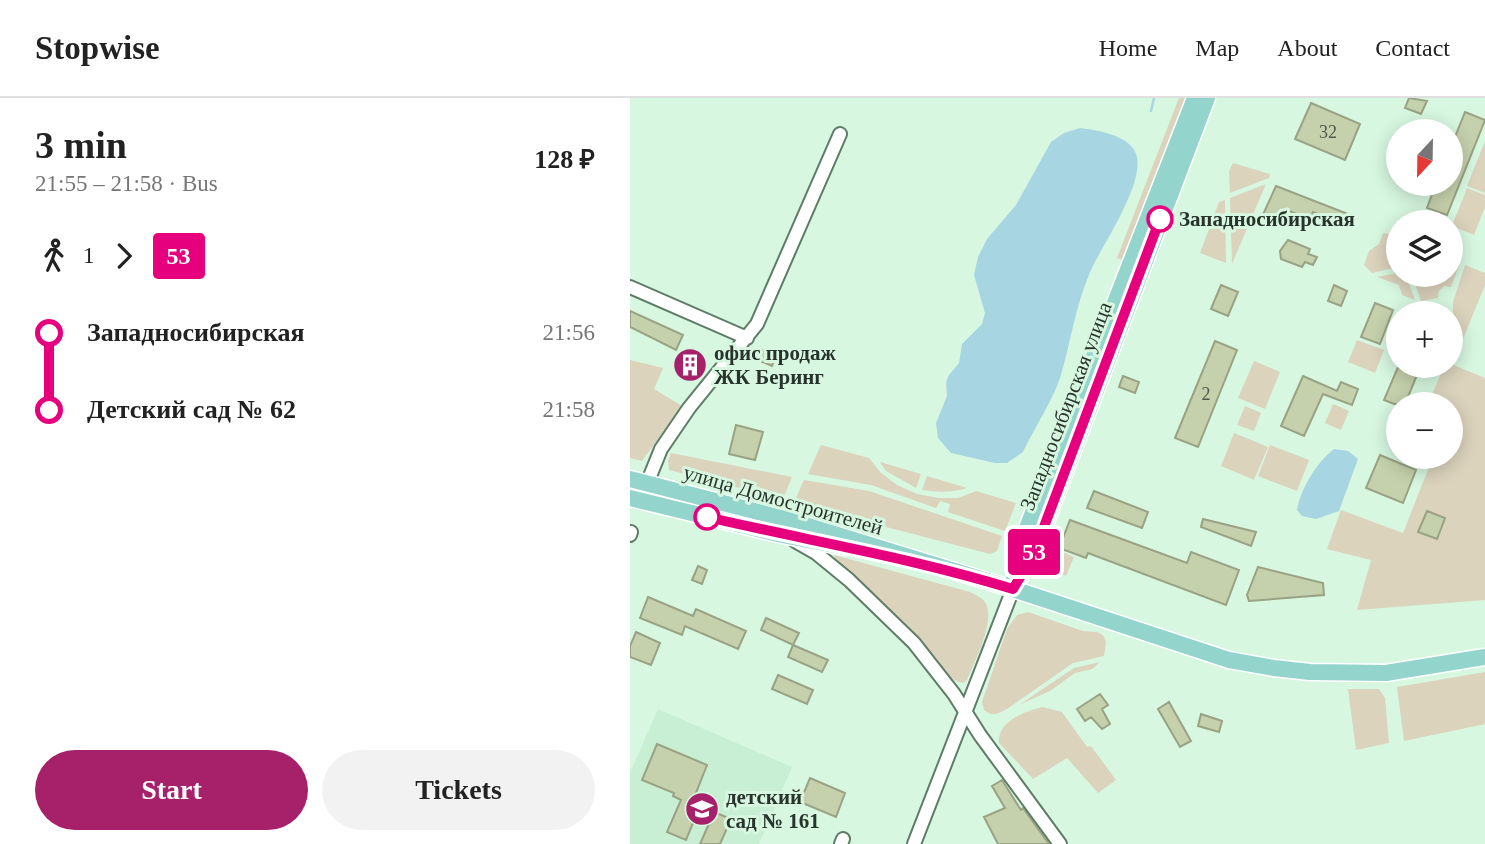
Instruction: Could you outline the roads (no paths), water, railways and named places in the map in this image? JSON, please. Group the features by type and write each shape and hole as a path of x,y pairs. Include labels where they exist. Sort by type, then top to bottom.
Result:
{"main road":[{"name":"Западносибирская улица","path":"1013,589 1018,551 1195,98"},
{"name":"Западносибирская улица","path":"1013,589 1033,556 1207,98"},
{"name":"улица Домостроителей","path":"638,481 785,519 1013,589 1229,660 1274,668 1337,673 1386,673 1485,657"},
{"name":"улица Домостроителей","path":"635,499 782,535 923,563"}],"street":[{"path":"635,499 638,481 660,449 689,408 747,338 761,316 840,134"},
{"path":"630,287 747,338"},
{"path":"782,535 816,553 849,580 914,643 954,694 1060,844"},
{"path":"914,844 1013,589"}],"water":[{"path":"1080,128 1112,135 1127,142 1136,154 1138,165 1131,193 1089,275 1058,384 1023,452 1007,463 995,463 951,453 938,438 936,423 947,396 946,382 959,363 962,344 982,324 985,313 974,275 978,257 987,239 1016,205 1051,142 1064,133"},
{"path":"1334,449 1348,451 1358,459 1339,511 1316,519 1302,516 1297,510 1306,484 1316,468"}],"waterway":[{"path":"1151,111 1154,98"}],"place":[{"name":"Западносибирская","path":"1160,219"},
{"name":"офис продаж ЖК Беринг","path":"690,365"},
{"name":"детский сад № 161","path":"702,809"}]}
